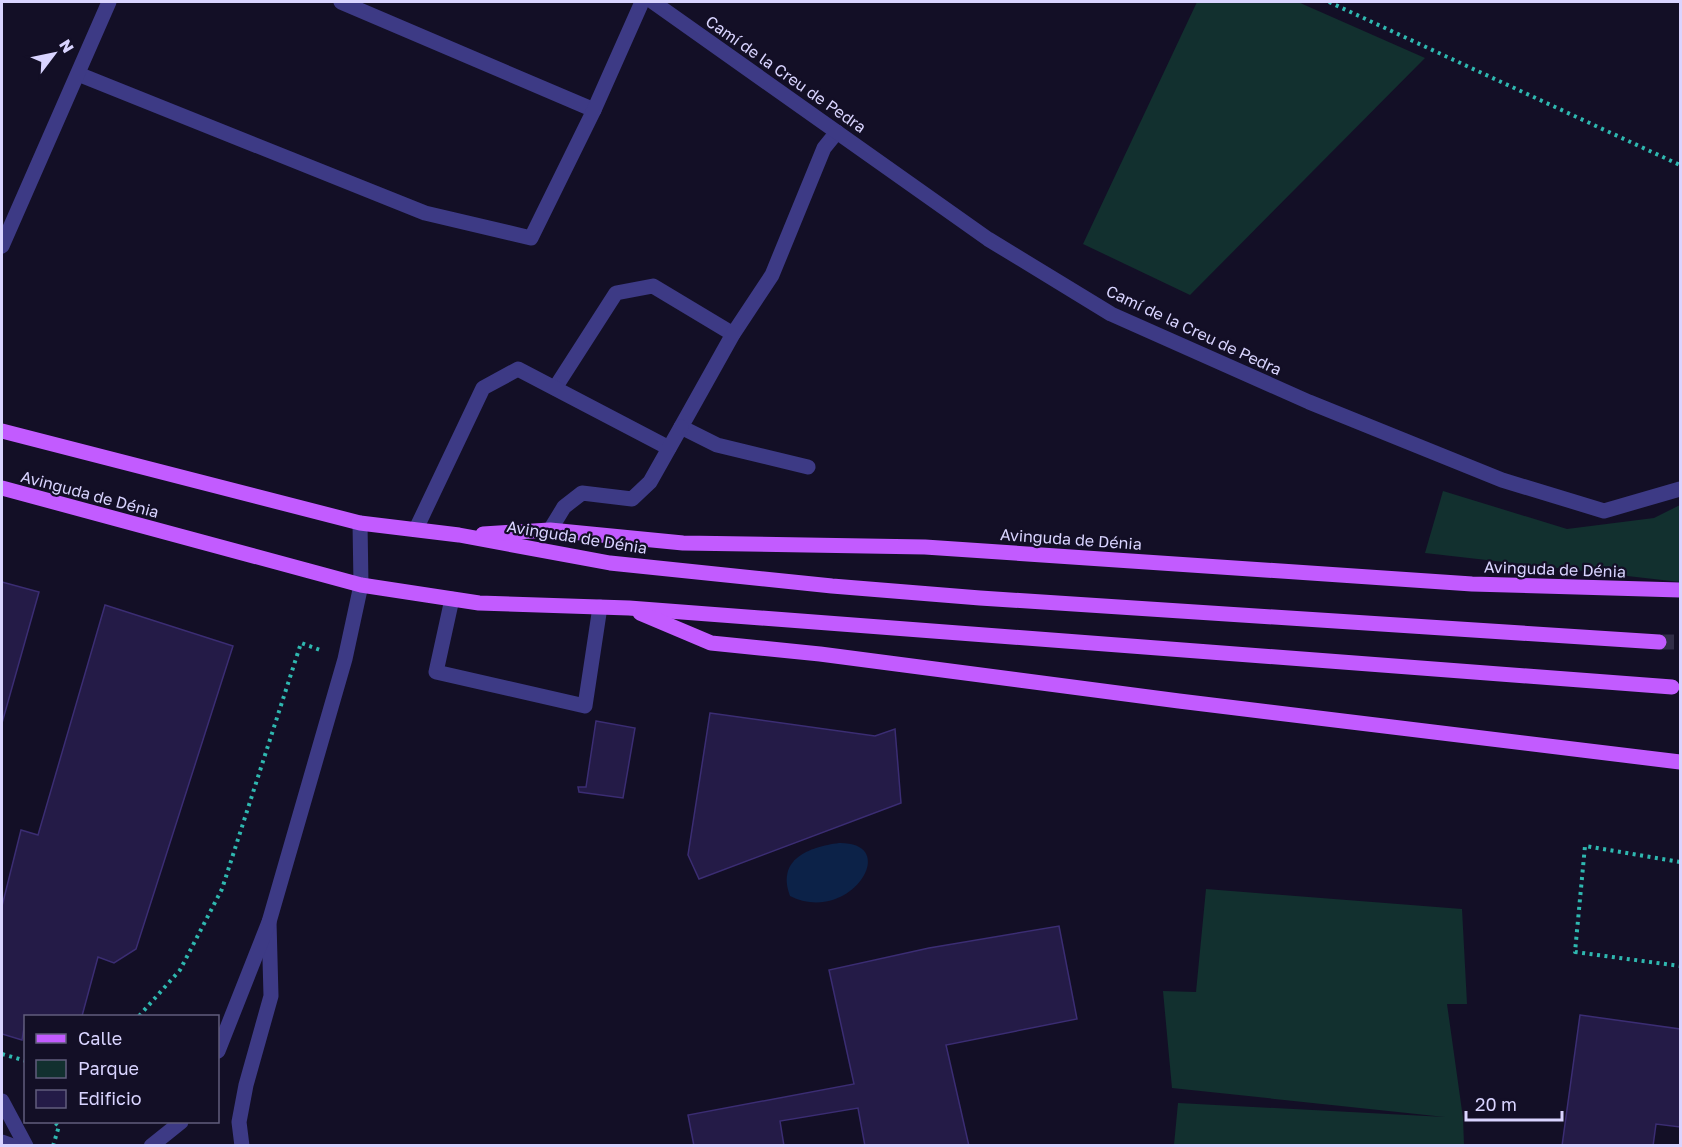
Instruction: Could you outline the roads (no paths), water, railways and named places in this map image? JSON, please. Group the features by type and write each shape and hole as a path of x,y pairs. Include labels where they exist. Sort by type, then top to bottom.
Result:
{"main road":[{"name":"Avinguda de Dénia","path":"2,431 360,524 459,535 610,563 832,586 1659,642"},
{"name":"Avinguda de Dénia","path":"2,488 361,585 479,603 629,608 1672,687"},
{"name":"Avinguda de Dénia","path":"459,535 550,530 683,543 925,547 1472,584 1680,590"},
{"name":"Avinguda de Dénia","path":"629,608 711,643 820,654 1179,701 1680,762"}],"street":[{"path":"2,246 109,2"},
{"path":"341,2 594,110"},
{"path":"78,74 425,213 531,238 594,110 642,2"},
{"name":"Camí de la Creu de Pedra","path":"657,3 988,239 1111,314 1310,402 1502,480 1604,511 1680,489"},
{"path":"550,530 564,507 582,493 632,499 650,482 733,334 772,275 824,148 837,132"},
{"path":"555,388 616,293 652,286 733,334"},
{"path":"416,529 458,436 483,388 518,369 669,448"},
{"path":"681,427 717,445 808,467"},
{"path":"219,1048 269,922 345,659 361,585 360,524"},
{"path":"452,599 436,672 585,706 600,607"},
{"path":"242,1146 239,1122 246,1085 271,996 269,922"},
{"path":"2,1101 26,1146"},
{"path":"151,1146 180,1123"},
{"path":"2,1142 13,1146"}],"water":[{"path":"839,843 858,846 867,855 867,867 861,880 848,892 832,900 812,902 790,896 787,883 791,864 807,852"}],"tunnel":[{"path":"1659,642 1680,642"}]}
